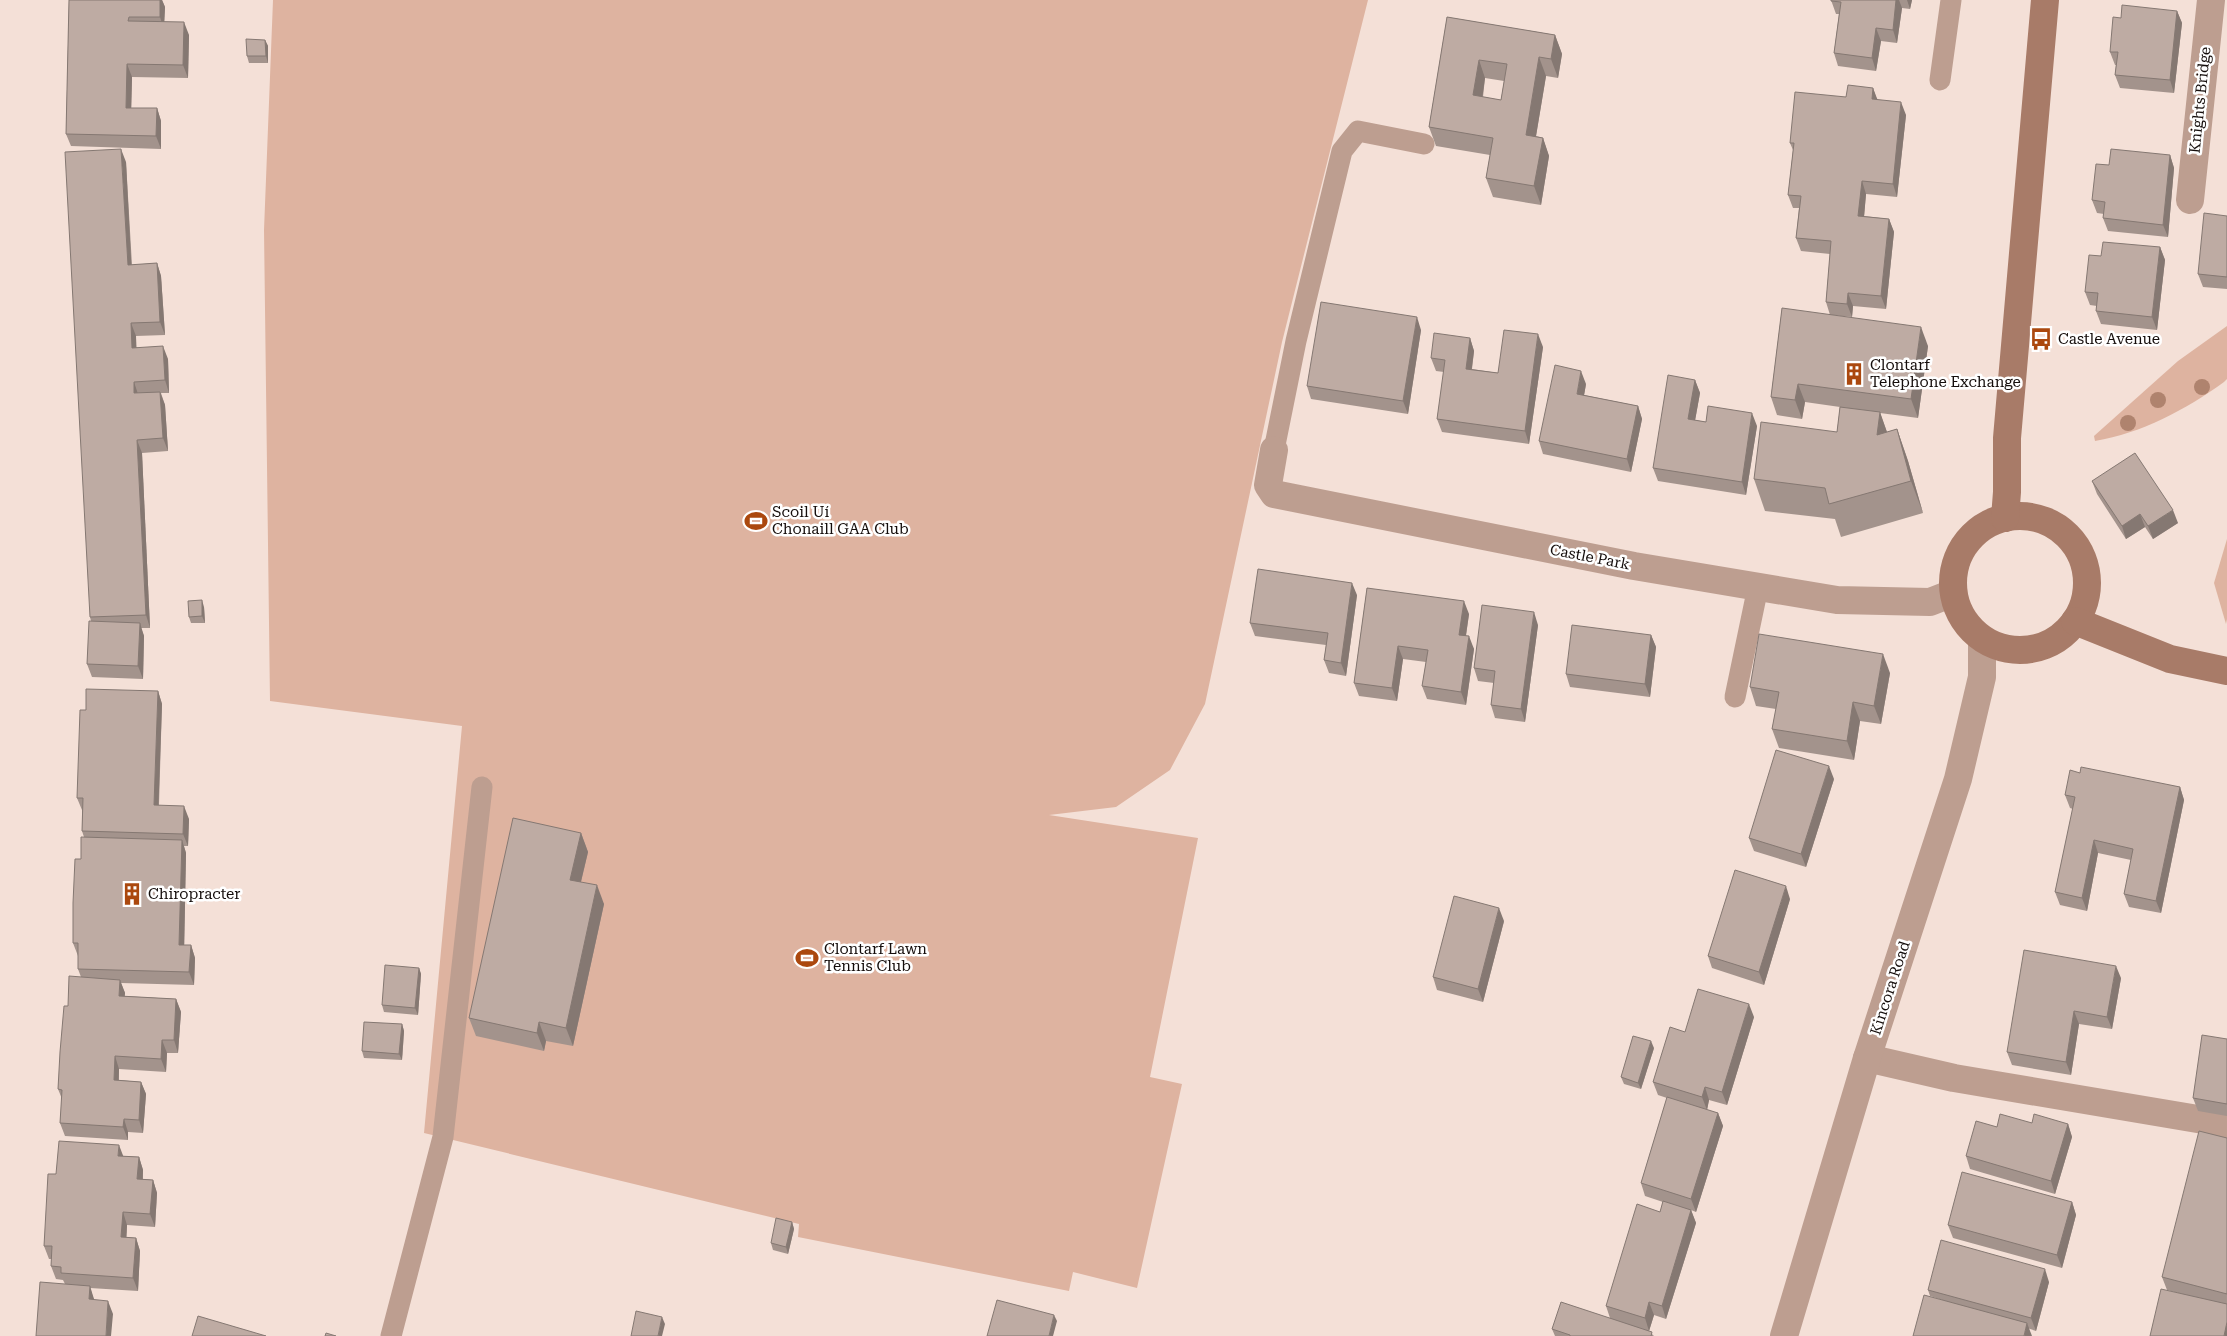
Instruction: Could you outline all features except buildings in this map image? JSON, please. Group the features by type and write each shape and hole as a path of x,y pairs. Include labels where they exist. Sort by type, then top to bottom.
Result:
{"street":[{"path":"2005,518 2008,492 2006,438 2045,0"},
{"name":"Knights Bridge","path":"2190,200 2211,0"},
{"name":"Castle Park","path":"1274,450 1268,485 1274,494 1634,566 1846,600 1930,602 1953,593"},
{"path":"2030,517 2047,522 2063,532 2078,550 2086,570 2086,594 2075,622 2065,633 2052,642 2034,649 2015,650 1997,647 1982,639 1961,616 1953,593 1953,575 1957,559 1967,541 1981,528 2005,518 2030,517"},
{"path":"2075,622 2170,659 2227,671"},
{"name":"Kincora Road","path":"1784,1336 1867,1058 1958,779 1982,677 1982,639"},
{"path":"1867,1058 1954,1078 2227,1124"}],"lane":[{"path":"1940,80 1951,0"},
{"path":"1274,450 1296,341 1342,151 1358,131 1424,144"},
{"path":"1735,697 1758,587"},
{"path":"391,1336 443,1138 482,787"}],"shaded area":[{"name":"Scoil Uí Chonaill GAA Club","path":"273,0 1368,0 1282,342 1205,704 1170,770 1116,807 1049,815 1198,838 1150,1077 1182,1084 1137,1288 1073,1272 1069,1291 798,1237 799,1224 424,1133 462,726 270,701 264,230"},
{"path":"2227,326 2227,379 2224,382 2194,402 2162,419 2130,432 2095,441 2094,436 2178,361"},
{"path":"2227,539 2227,619 2226,624 2214,583"}],"place":[{"name":"Castle Avenue","path":"2041,339"},
{"name":"Clontarf Telephone Exchange","path":"1854,374"},
{"name":"Scoil Uí Chonaill GAA Club","path":"756,521"},
{"name":"Chiropracter","path":"132,894"},
{"name":"Clontarf Lawn Tennis Club","path":"807,958"}]}
